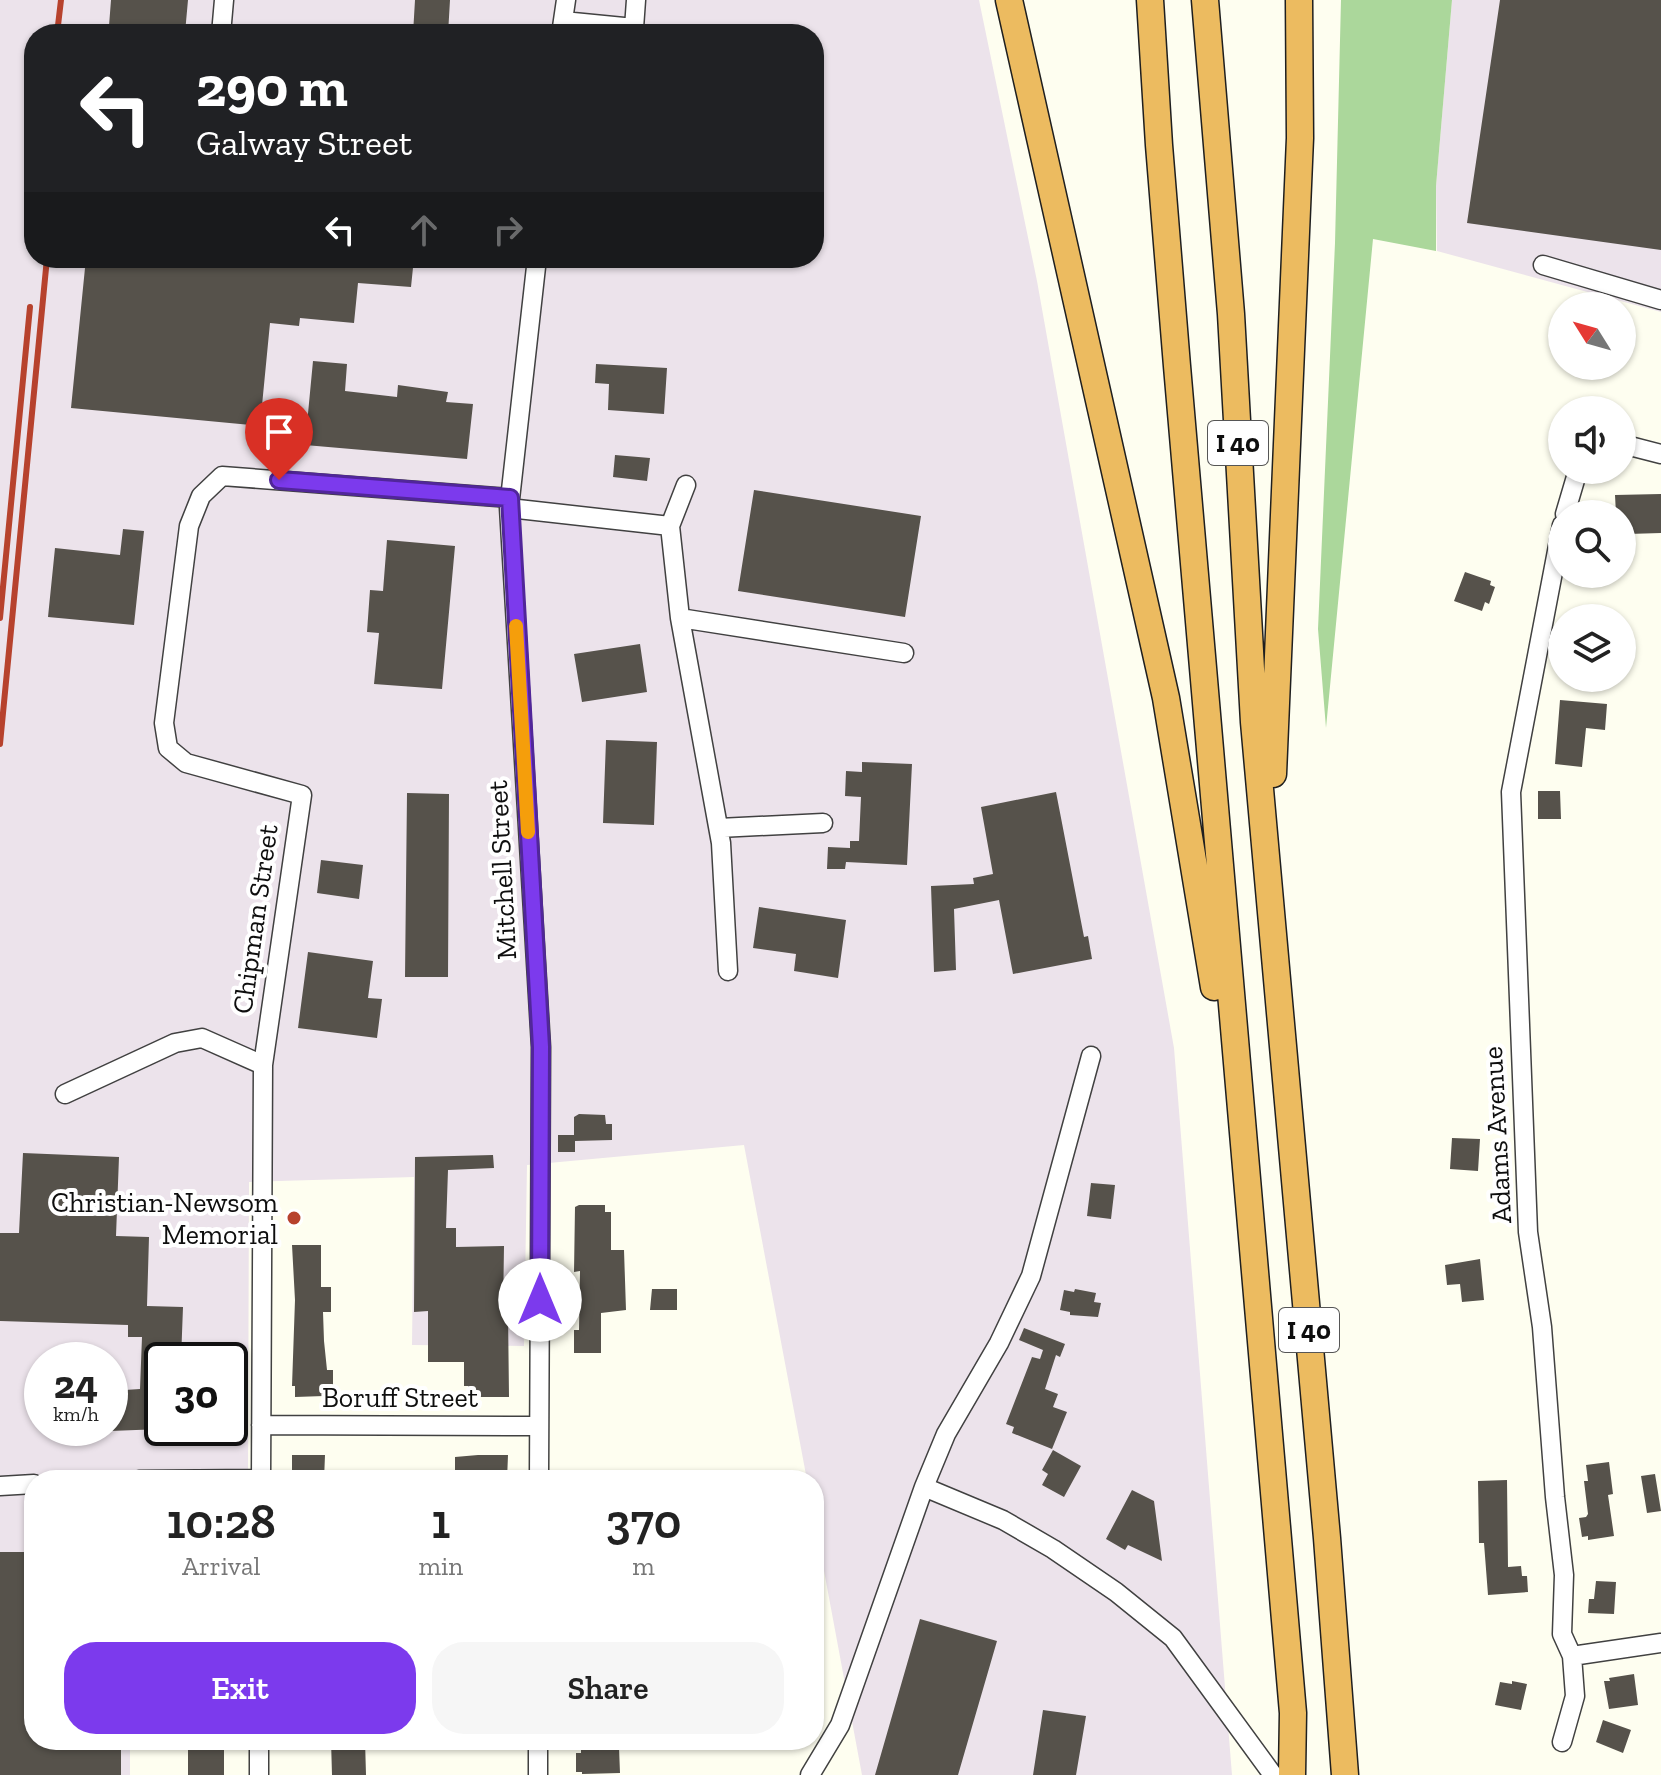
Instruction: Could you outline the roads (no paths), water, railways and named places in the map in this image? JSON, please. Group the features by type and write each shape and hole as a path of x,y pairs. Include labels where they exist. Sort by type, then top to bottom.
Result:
{"highway":[{"path":"1009,0 1166,698 1245,1175"},
{"name":"I 40","path":"1150,0 1159,145 1293,1713 1292,1775"},
{"name":"I 40","path":"1205,0 1231,314 1254,722 1327,1538 1345,1775"},
{"path":"1269,885 1300,138 1299,0"}],"street":[{"path":"222,24 224,0"},
{"path":"563,24 566,0"},
{"path":"634,24 636,0"},
{"path":"1543,265 1661,300"},
{"name":"Mitchell Street","path":"536,268 510,503 541,1047 539,1470"},
{"path":"1636,448 1661,454"},
{"name":"Chipman Street","path":"261,1470 263,1065 302,795 186,763 168,748 164,723 189,526 201,496 222,476 510,503"},
{"path":"686,485 670,526 680,618 719,828 728,971"},
{"path":"510,503 670,526"},
{"name":"Adams Avenue","path":"1550,588 1511,792 1528,1232 1542,1327 1564,1575 1562,1634 1572,1656 1575,1696 1562,1742"},
{"path":"680,618 904,653"},
{"path":"719,828 823,823"},
{"path":"65,1094 175,1043 202,1038 263,1065"},
{"path":"810,1775 840,1725 924,1487 946,1434 999,1343 1031,1276 1091,1056"},
{"name":"Boruff Street","path":"261,1425 539,1426"},
{"path":"0,1486 24,1485"},
{"path":"924,1487 1003,1520 1053,1549 1116,1592 1173,1638 1273,1775"},
{"path":"1572,1656 1661,1643"},
{"path":"259,1750 259,1775"},
{"path":"538,1750 538,1775"}],"railway":[{"path":"58,24 61,0"},
{"path":"0,744 46,268"},
{"path":"0,618 30,307"}],"place":[{"name":"Christian-Newsom Memorial","path":"294,1218"}]}
